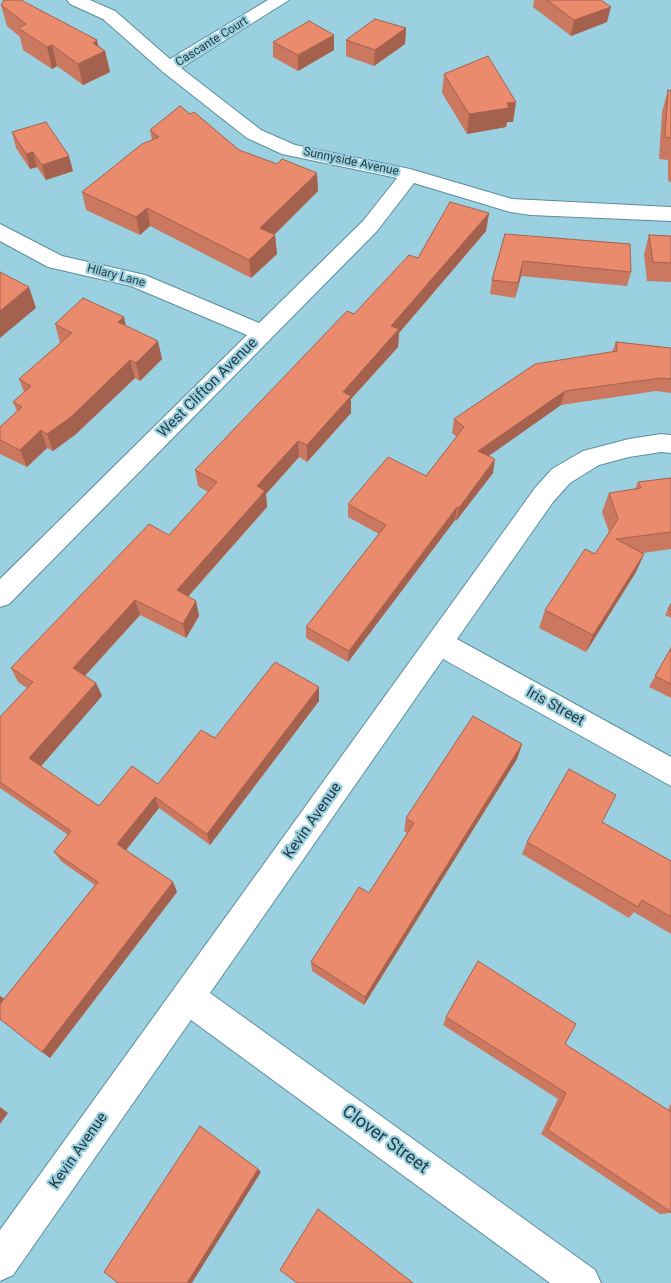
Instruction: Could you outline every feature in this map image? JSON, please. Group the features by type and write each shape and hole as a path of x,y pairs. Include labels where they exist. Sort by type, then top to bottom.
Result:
{"street":[{"name":"Sunnyside Avenue","path":"76,0 109,15 169,68 254,134 289,150 410,175 524,207 671,214"},
{"name":"Cascante Court","path":"169,68 280,0"},
{"name":"West Clifton Avenue","path":"0,596 370,226 410,175"},
{"name":"Hilary Lane","path":"0,230 11,240 56,262 137,280 262,333"},
{"name":"Kevin Avenue","path":"0,1262 544,495 561,476 592,458 629,448 661,443 671,444"},
{"name":"Iris Street","path":"439,643 671,772"},
{"name":"Clover Street","path":"188,997 582,1283"}],"building":[{"path":"4,0 21,0 97,40 93,43 105,51 78,64 52,45 47,47 18,28 26,24 1,5"},
{"path":"547,0 601,0 611,7 574,20"},
{"path":"375,19 406,28 375,50 346,40"},
{"path":"309,21 334,35 298,55 273,42"},
{"path":"488,56 516,102 507,103 509,108 469,114 444,74"},
{"path":"668,90 671,91 671,138 665,137"},
{"path":"180,106 190,114 194,112 239,150 277,164 282,159 317,173 260,228 275,235 249,260 147,208 136,217 82,192 142,144 159,137 150,130"},
{"path":"46,122 69,156 42,165 33,152 26,154 12,132"},
{"path":"450,202 489,213 391,326 399,329 343,392 351,396 307,445 298,441 257,486 265,491 177,590 196,601 183,624 135,600 73,668 96,683 29,758 99,806 132,766 158,784 201,730 215,738 275,662 319,687 207,834 155,797 117,844 173,882 42,1052 0,1019 0,1004 98,882 54,852 71,831 0,782 0,717 33,682 11,668 149,524 169,535 217,482 195,470 347,311 354,314 409,255 418,258"},
{"path":"505,234 630,244 631,272 523,261 518,283 492,280"},
{"path":"649,235 671,236 671,263 653,262"},
{"path":"0,272 29,287 0,311"},
{"path":"83,298 124,317 118,322 158,341 136,363 130,360 71,417 47,434 41,430 20,450 0,440 0,427 22,407 13,402 31,386 19,379 72,333 55,324"},
{"path":"616,342 671,348 671,379 661,378 565,391 478,451 495,459 349,651 306,627 386,525 348,504 388,457 426,476 464,427 454,419 535,364 617,351"},
{"path":"671,478 671,532 616,539 644,554 593,635 545,610 585,549 595,554 618,519 609,493 641,488 638,482"},
{"path":"671,648 671,684 655,676"},
{"path":"473,716 522,744 365,997 311,962 359,887 369,893 414,823 406,818"},
{"path":"569,769 616,795 602,822 671,861 671,917 642,900 638,907 527,842"},
{"path":"478,961 576,1024 565,1044 671,1112 671,1212 548,1130 566,1093 446,1017"},
{"path":"200,1126 258,1169 187,1283 118,1283 104,1272"},
{"path":"318,1209 413,1283 297,1283 280,1270"}]}
